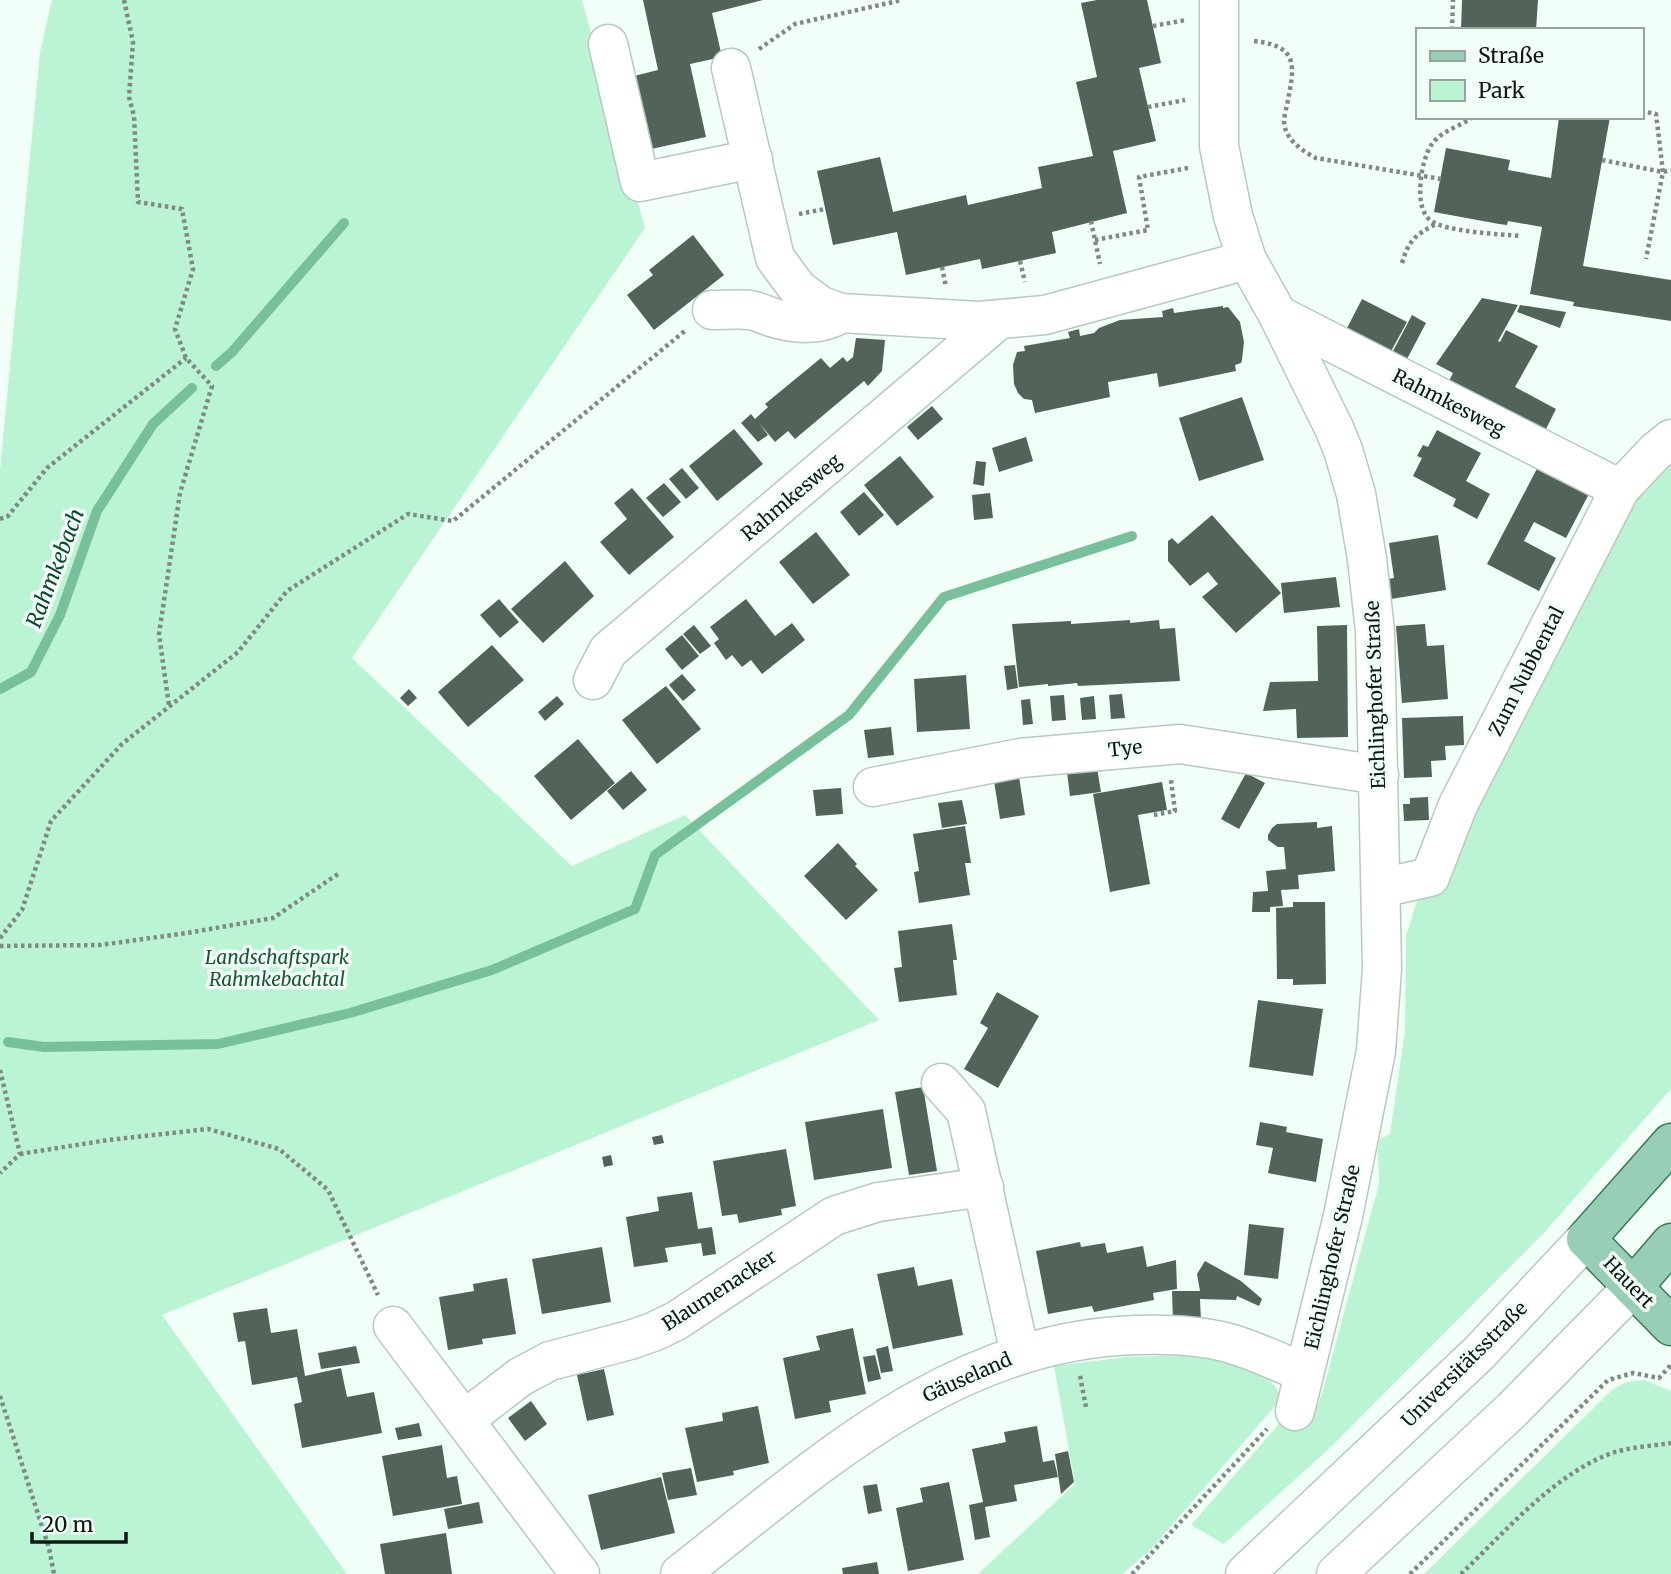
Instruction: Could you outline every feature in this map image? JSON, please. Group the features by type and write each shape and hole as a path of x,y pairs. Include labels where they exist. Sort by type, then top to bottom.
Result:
{"main road":[{"name":"Universitätsstraße","path":"1586,1239 1671,1143"},
{"name":"Hauert","path":"1586,1239 1671,1326"},
{"path":"1633,1287 1671,1243"}],"street":[{"name":"Eichlinghofer Straße","path":"1219,18 1217,93 1222,162 1233,216 1247,260 1335,428 1356,495 1375,631 1382,969 1376,1051 1343,1216 1296,1411"},
{"path":"608,44 640,182 753,159"},
{"path":"731,68 775,258 788,278 821,306 841,313 997,321 1045,315 1247,260"},
{"path":"712,310 751,310 800,322 820,322 841,313"},
{"name":"Rahmkesweg","path":"1278,315 1620,489"},
{"name":"Rahmkesweg","path":"593,680 608,651 997,321"},
{"name":"Zum Nubbental","path":"1381,888 1430,877 1458,805 1620,489 1671,439"},
{"name":"Tye","path":"873,787 1020,758 1166,745 1211,747 1379,775"},
{"path":"941,1083 966,1111 1020,1354"},
{"name":"Blaumenacker","path":"464,1420 520,1377 550,1361 641,1336 676,1321 834,1216 878,1202 984,1187"},
{"name":"Universitätsstraße","path":"1245,1574 1479,1353 1586,1239"},
{"path":"1336,1574 1512,1410 1633,1287"},
{"path":"393,1326 580,1574"},
{"name":"Gäuseland","path":"680,1574 890,1415 969,1373 1020,1354 1074,1341 1113,1336 1194,1337 1226,1342 1304,1373"}],"path":[{"path":"124,0 133,42 129,97 134,116 138,202 182,209 193,269 175,330 186,358 212,386 180,493 159,634 169,707"},
{"path":"731,68 794,24 902,0"},
{"path":"1452,0 1452,28"},
{"path":"1219,18 1275,43 1289,58 1293,69 1284,122 1289,136 1301,150 1316,158 1441,179"},
{"path":"1153,26 1180,21"},
{"path":"1148,107 1180,101"},
{"path":"1643,111 1656,114 1663,172 1646,258"},
{"path":"1470,119 1433,142 1427,153 1419,197 1421,210 1429,220 1442,227 1520,236"},
{"path":"1602,160 1663,172 1671,170"},
{"path":"1095,240 1148,230 1139,177 1222,162"},
{"path":"1091,221 1107,299"},
{"path":"1402,263 1408,244 1436,224"},
{"path":"0,938 22,910 51,821 122,744 238,653 287,591 408,514 453,521 712,310"},
{"path":"0,519 8,516 47,468 186,358"},
{"path":"1154,815 1175,811 1166,745"},
{"path":"0,946 100,945 273,918 338,874"},
{"path":"0,1070 20,1154"},
{"path":"0,1172 20,1154 108,1140 208,1129 279,1149 328,1190 365,1268"},
{"path":"1410,1574 1608,1380 1633,1373 1659,1378 1671,1365"},
{"path":"0,1396 49,1548 54,1574"},
{"path":"1132,1574 1280,1414 1296,1411"},
{"path":"1461,1574 1529,1509 1570,1475 1613,1453 1671,1443"}],"green space":[{"name":"Landschaftspark Rahmkebachtal","path":"52,0 582,0 645,228 352,658 572,866 685,815 879,1020 162,1315 347,1574 0,1574 0,470 40,52"},
{"path":"1671,454 1671,1089 1543,1234 1333,1445 1224,1544 1191,1525 1286,1416 1312,1421 1323,1390 1379,1184 1380,1139 1390,1134 1405,1031 1406,936 1417,901 1435,879 1612,527"},
{"path":"1201,1355 1234,1363 1265,1377 1279,1393 1276,1405 1153,1547 1123,1574 978,1574 1075,1484 1054,1366 1127,1357"},
{"path":"1644,1380 1671,1391 1671,1574 1424,1574 1612,1390 1626,1382"}],"building":[{"path":"643,0 763,0 712,13 722,57 690,64 706,137 642,151 626,78 658,70"},
{"path":"1097,0 1147,0 1161,63 1139,68 1156,141 1113,151 1127,213 1052,232 1056,253 982,269 980,259 906,275 897,232 833,245 817,171 880,157 893,212 966,195 968,205 1042,188 1038,167 1093,156 1076,82 1097,77 1081,3"},
{"path":"1462,0 1538,0 1536,28 1461,28"},
{"path":"1559,119 1610,119 1583,266 1671,280 1671,321 1573,306 1574,302 1530,294 1542,227 1508,221 1507,225 1499,224 1434,212 1446,148 1510,160 1508,170 1551,178"},
{"path":"693,235 724,275 654,330 627,295 653,275 649,270"},
{"path":"1482,298 1518,305 1498,341 1500,342 1506,330 1538,346 1515,387 1556,409 1544,433 1447,385 1453,373 1436,364"},
{"path":"1362,299 1407,322 1389,355 1345,332"},
{"path":"1520,305 1566,312 1560,328 1517,312"},
{"path":"1228,307 1240,322 1244,342 1242,360 1235,365 1236,371 1159,387 1157,373 1108,382 1110,397 1035,413 1032,400 1024,399 1014,384 1013,365 1017,352 1025,351 1024,346 1070,338 1068,332 1079,329 1080,336 1094,333 1099,328 1120,320 1163,317 1162,311 1173,308 1174,313"},
{"path":"1412,315 1426,323 1407,359 1393,351"},
{"path":"856,338 885,340 882,371 868,386 864,381 795,439 788,431 775,442 759,423 768,435 758,442 741,423 751,414 755,419 768,407 765,404 821,358 830,368 843,357 847,362 853,357"},
{"path":"1242,397 1264,460 1199,481 1179,418"},
{"path":"932,406 943,419 918,440 907,427"},
{"path":"734,429 763,464 717,501 689,466"},
{"path":"1437,430 1481,453 1466,481 1490,494 1477,519 1453,506 1456,499 1413,476 1422,458 1417,456 1423,445 1428,447"},
{"path":"1026,437 1033,461 999,472 992,448"},
{"path":"900,456 934,497 897,526 864,485"},
{"path":"976,461 986,462 984,486 973,484"},
{"path":"1541,461 1592,488 1566,538 1534,522 1524,541 1556,558 1539,591 1487,564"},
{"path":"682,468 699,488 686,499 669,479"},
{"path":"664,483 681,502 663,517 646,498"},
{"path":"632,488 674,537 629,575 600,542 627,519 614,503"},
{"path":"864,492 884,515 859,536 840,512"},
{"path":"990,493 993,518 974,520 972,495"},
{"path":"1212,515 1281,593 1236,633 1202,597 1218,584 1208,572 1190,586 1168,561 1168,541 1172,538 1178,544"},
{"path":"816,532 850,575 813,604 779,562"},
{"path":"1438,535 1446,590 1391,599 1388,579 1394,578 1389,543"},
{"path":"565,561 594,596 543,643 511,609"},
{"path":"1336,577 1340,607 1284,613 1281,583"},
{"path":"499,599 519,622 500,638 480,615"},
{"path":"746,599 775,636 792,623 805,640 762,674 751,660 742,667 732,655 726,660 714,643 719,639 710,627"},
{"path":"1130,620 1130,623 1159,620 1160,629 1175,628 1180,681 1019,687 1012,624"},
{"path":"1425,624 1427,646 1444,645 1448,699 1402,703 1396,626"},
{"path":"694,625 711,646 700,654 683,634"},
{"path":"1347,625 1348,737 1297,738 1296,709 1263,711 1270,682 1318,681 1317,626"},
{"path":"682,635 699,656 682,670 665,649"},
{"path":"492,645 524,680 468,727 438,692"},
{"path":"1015,665 1018,688 1007,690 1004,666"},
{"path":"682,674 696,690 683,701 669,685"},
{"path":"966,675 970,729 917,732 914,679"},
{"path":"666,686 701,729 657,764 622,720"},
{"path":"409,689 417,698 408,706 400,698"},
{"path":"1122,694 1125,718 1111,719 1109,695"},
{"path":"1064,695 1066,720 1052,721 1050,696"},
{"path":"557,696 564,704 545,721 538,712"},
{"path":"1094,696 1096,719 1082,720 1080,698"},
{"path":"1030,699 1033,724 1023,725 1021,700"},
{"path":"1463,716 1464,745 1445,746 1446,760 1431,761 1432,777 1404,778 1402,718"},
{"path":"891,727 894,755 868,758 864,730"},
{"path":"578,739 615,783 571,820 534,776"},
{"path":"1097,768 1101,792 1070,796 1067,772"},
{"path":"631,771 647,790 623,810 607,791"},
{"path":"1246,773 1265,783 1239,829 1221,819"},
{"path":"1019,777 1025,815 1000,819 994,781"},
{"path":"1162,782 1167,810 1138,815 1150,884 1110,892 1093,794"},
{"path":"841,788 843,814 816,816 813,790"},
{"path":"1428,797 1429,820 1404,821 1403,804 1410,804 1410,798"},
{"path":"962,800 967,824 942,828 938,803"},
{"path":"1317,822 1317,828 1332,826 1335,871 1298,875 1299,889 1281,890 1283,906 1270,907 1270,912 1252,912 1253,892 1268,891 1266,871 1286,869 1284,847 1278,847 1268,840 1272,828 1277,824"},
{"path":"965,826 971,863 965,863 970,895 919,903 914,872 919,871 913,834"},
{"path":"838,843 878,890 846,920 804,876"},
{"path":"1293,902 1325,902 1326,984 1293,985 1293,979 1277,979 1276,908 1293,907"},
{"path":"952,924 957,960 953,960 957,995 899,1002 894,968 902,967 898,931"},
{"path":"997,992 1039,1016 998,1088 964,1069 988,1028 980,1023"},
{"path":"1258,1000 1323,1009 1313,1076 1249,1067"},
{"path":"923,1087 937,1171 909,1175 895,1092"},
{"path":"883,1109 892,1168 814,1180 805,1122"},
{"path":"1260,1122 1287,1127 1286,1132 1323,1139 1316,1182 1268,1173 1273,1148 1256,1145"},
{"path":"662,1135 664,1143 654,1145 652,1137"},
{"path":"786,1149 796,1206 781,1209 782,1215 739,1223 737,1214 722,1216 713,1161"},
{"path":"611,1155 613,1165 604,1167 602,1157"},
{"path":"692,1192 698,1229 712,1227 716,1254 703,1256 701,1243 665,1248 668,1262 634,1267 626,1217 659,1211 657,1197"},
{"path":"1249,1224 1284,1228 1278,1279 1244,1275"},
{"path":"1080,1242 1081,1247 1105,1243 1107,1253 1143,1246 1147,1267 1176,1260 1177,1289 1153,1293 1154,1300 1094,1312 1092,1306 1048,1314 1036,1251"},
{"path":"602,1247 611,1302 542,1314 532,1259"},
{"path":"1205,1261 1241,1281 1262,1299 1259,1306 1237,1296 1236,1300 1200,1299 1201,1321 1173,1322 1172,1291 1200,1291 1197,1274"},
{"path":"914,1267 918,1286 952,1279 963,1335 893,1349 877,1274"},
{"path":"507,1278 516,1334 482,1339 483,1344 448,1350 439,1297 474,1291 473,1284"},
{"path":"267,1308 271,1333 297,1329 305,1376 341,1368 347,1397 374,1392 382,1433 302,1448 294,1404 302,1402 297,1377 252,1385 245,1341 238,1342 233,1313"},
{"path":"853,1328 866,1394 829,1401 831,1412 795,1419 783,1358 820,1350 816,1336"},
{"path":"356,1346 360,1363 321,1369 318,1353"},
{"path":"888,1346 893,1371 881,1373 876,1349"},
{"path":"875,1355 881,1379 868,1382 863,1357"},
{"path":"604,1369 614,1415 587,1421 577,1375"},
{"path":"531,1401 547,1424 525,1441 508,1418"},
{"path":"758,1406 769,1463 733,1471 734,1475 697,1482 685,1428 723,1421 722,1413"},
{"path":"419,1423 422,1436 398,1440 395,1428"},
{"path":"1037,1426 1043,1462 1054,1460 1058,1477 1014,1485 1017,1501 985,1507 990,1537 975,1540 969,1505 983,1502 972,1449 1006,1442 1004,1432"},
{"path":"442,1445 447,1478 457,1476 462,1504 393,1516 382,1456"},
{"path":"1068,1451 1074,1482 1061,1494 1055,1454"},
{"path":"691,1468 697,1495 668,1500 662,1473"},
{"path":"661,1477 675,1533 601,1550 588,1495"},
{"path":"949,1482 964,1560 908,1571 896,1508 923,1502 920,1488"},
{"path":"877,1484 882,1511 868,1514 863,1486"},
{"path":"479,1502 483,1523 448,1529 444,1509"},
{"path":"446,1533 452,1574 385,1574 380,1544"},
{"path":"877,1562 879,1574 843,1574 842,1568"}],"waterway":[{"name":"Rahmkebach","path":"216,366 232,352 344,223"},
{"name":"Rahmkebach","path":"0,689 31,672 60,615 97,511 153,424 192,388"},
{"path":"8,1042 44,1047 218,1044 350,1013 492,970 635,909 655,855 849,715 944,597 1132,536"}]}
